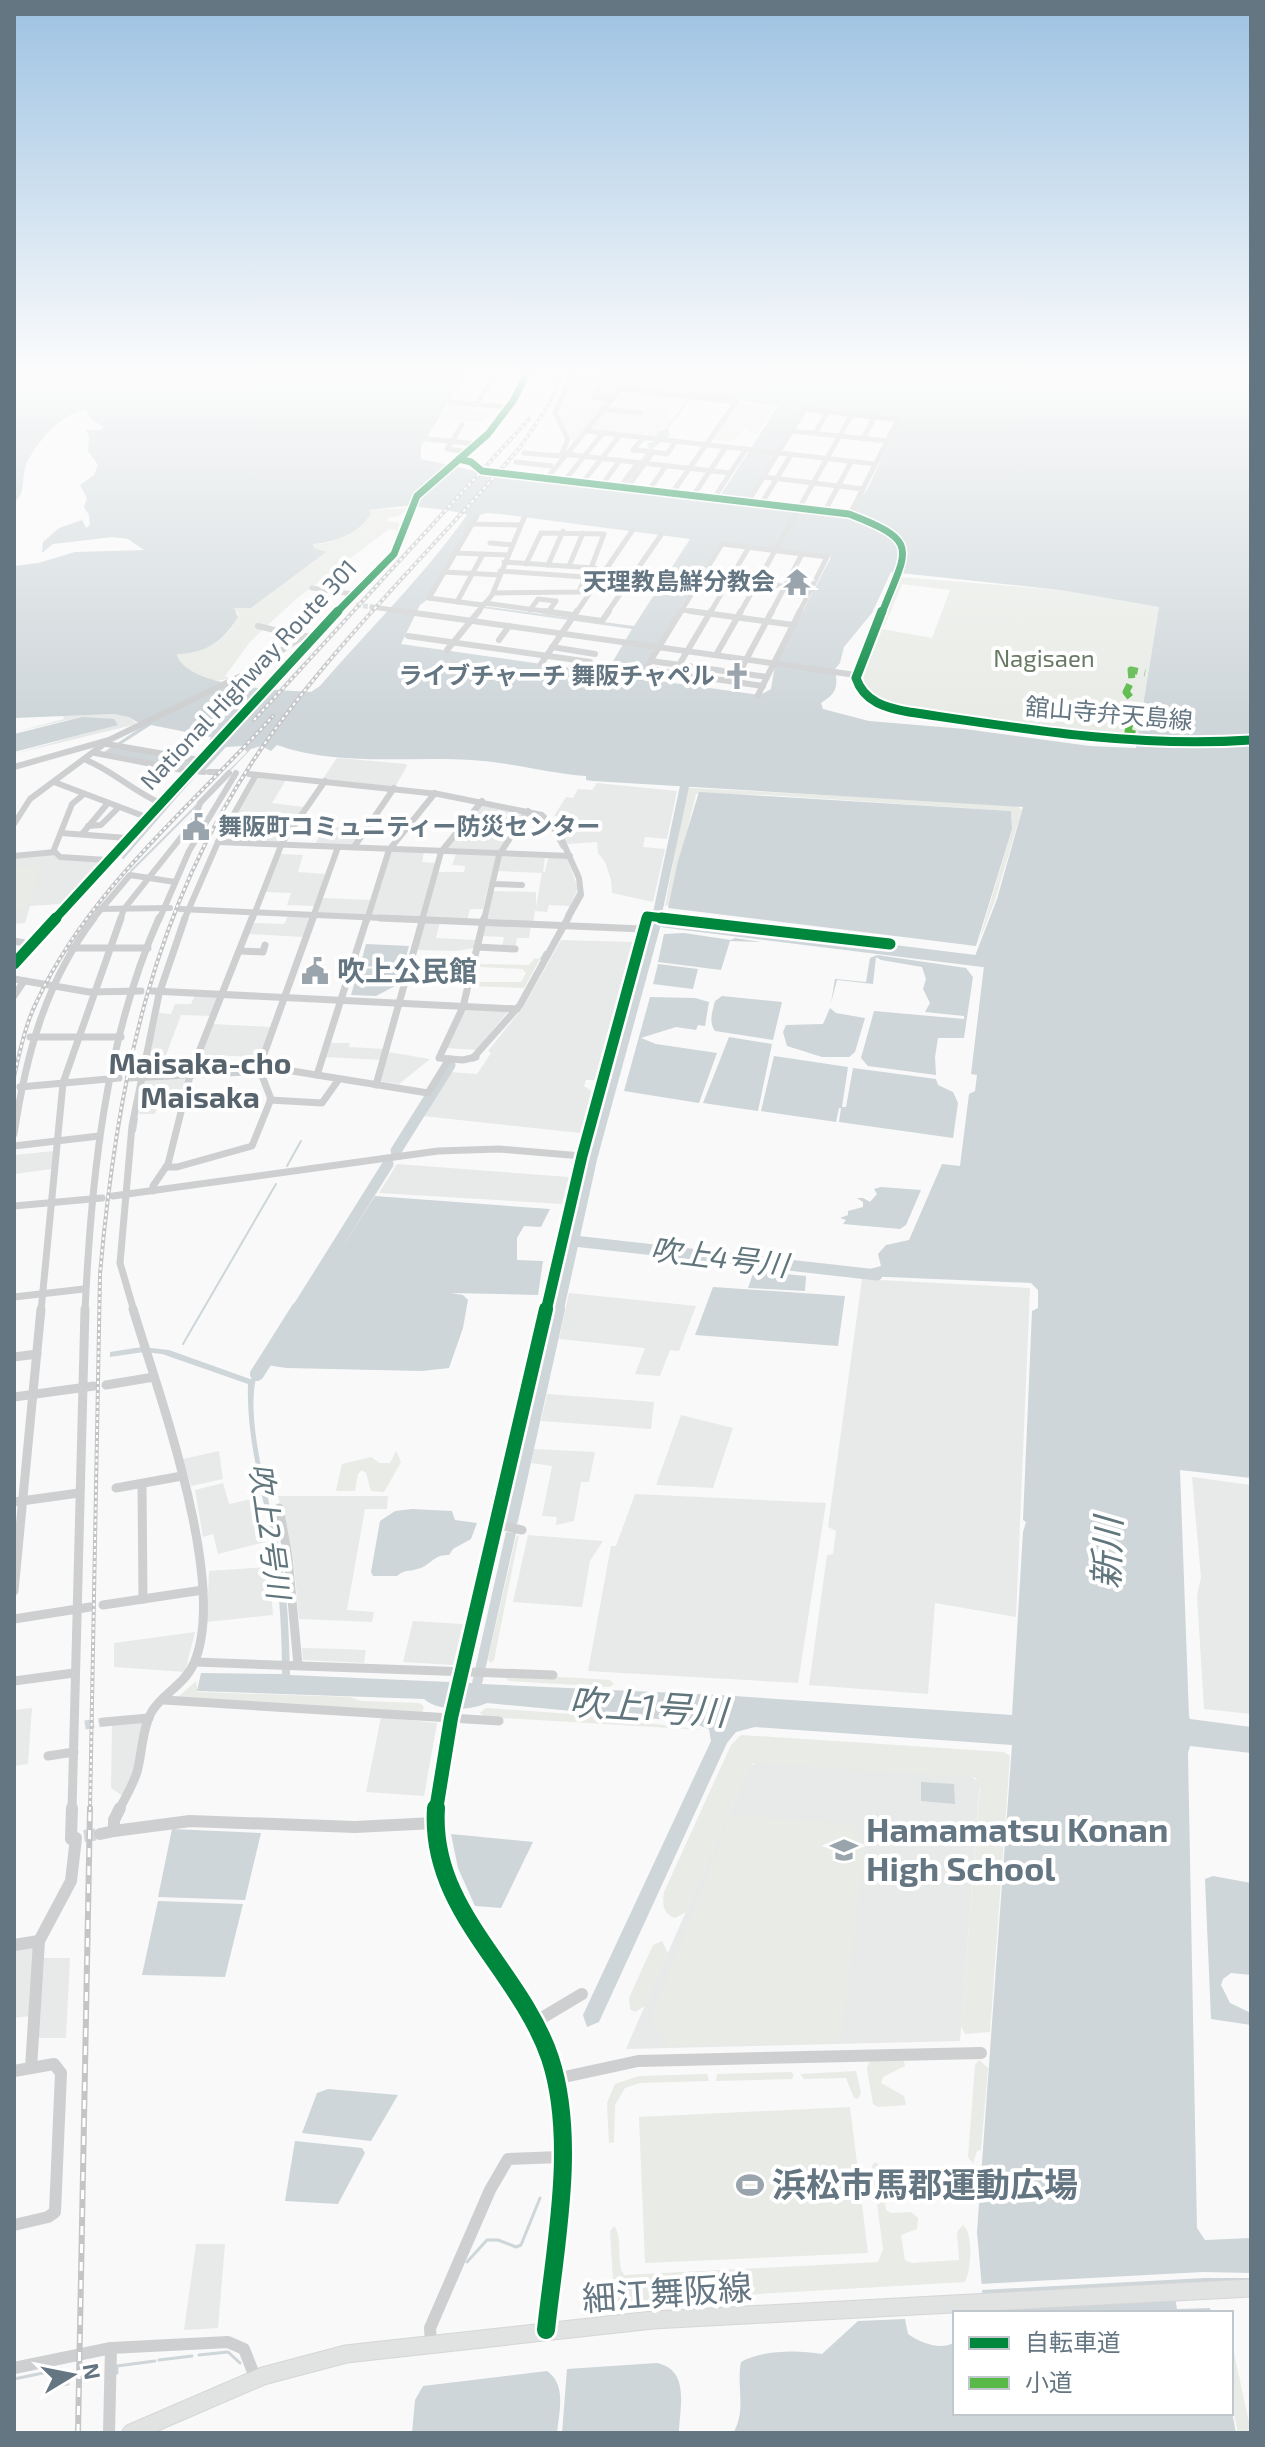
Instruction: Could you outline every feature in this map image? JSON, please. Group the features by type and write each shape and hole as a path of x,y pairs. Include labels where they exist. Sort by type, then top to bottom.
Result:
{"highway":[{"name":"National Highway Route 301","path":"14,964 308,636 396,552 410,511 426,486"},
{"path":"338,609 355,605 352,594"}],"main road":[{"path":"607,486 849,514 880,524 899,538 905,551 852,674"},
{"name":"舘山寺弁天島線","path":"852,674 854,688 865,697 903,713 1136,742 1194,744 1251,740"},
{"name":"細江舞阪線","path":"131,2433 255,2377 323,2358 431,2344 653,2320 1251,2288"}],"street":[{"path":"610,486 714,498 722,486"},
{"path":"649,490 652,486"},
{"path":"672,493 677,486"},
{"path":"693,496 700,486"},
{"path":"758,486 749,500 851,512 864,486"},
{"path":"763,501 772,486"},
{"path":"700,686 811,486"},
{"path":"826,509 838,486"},
{"path":"840,486 863,489"},
{"path":"418,614 477,516"},
{"path":"447,650 493,593 524,518"},
{"path":"472,524 521,525"},
{"path":"548,565 563,531"},
{"path":"541,664 632,531"},
{"path":"526,564 541,533 604,534 591,568"},
{"path":"569,566 583,533"},
{"path":"429,599 602,621 661,535"},
{"path":"490,543 535,543"},
{"path":"640,678 656,647 722,544 828,558 758,695"},
{"path":"661,681 687,651 749,547"},
{"path":"455,553 508,555"},
{"path":"457,602 483,554"},
{"path":"737,692 742,683 746,659 802,554"},
{"path":"504,562 591,568 663,578"},
{"path":"444,572 599,578"},
{"path":"517,592 525,573"},
{"path":"530,610 539,595 545,574"},
{"path":"557,591 563,575"},
{"path":"703,576 812,590"},
{"path":"539,595 557,591 579,592 585,577"},
{"path":"312,588 352,594"},
{"path":"493,593 517,592 556,601 548,612"},
{"path":"372,607 852,674"},
{"path":"682,610 794,625"},
{"path":"258,626 308,636"},
{"path":"499,640 509,626"},
{"path":"14,822 27,802 109,744 140,725 227,683 308,636"},
{"path":"408,636 590,662 585,670"},
{"path":"552,647 595,654"},
{"path":"651,661 767,677"},
{"path":"680,684 690,666"},
{"path":"646,669 763,686"},
{"path":"14,767 109,744 207,772 435,793 528,811 552,822 570,856 582,891 514,1012 473,1058 449,1059 439,1058 463,1005 500,853 528,811"},
{"path":"95,753 193,766"},
{"path":"108,769 125,759"},
{"path":"86,760 108,769 137,793 160,803"},
{"path":"114,1831 114,1820 136,1776 149,1718 183,1682 195,1662 203,1590 203,1562 182,1476 120,1263 124,1195 140,1077 156,991 184,909 218,842 236,773"},
{"path":"14,1591 18,1501 33,1394 63,1083 124,909 194,821 200,803 236,773"},
{"path":"31,2068 39,1941 71,1881 80,1837 71,1839 74,1752 80,1726 74,1677 81,1388 84,1289 99,1136 121,1037 148,948 175,882 205,823 236,773"},
{"path":"153,1191 166,1167 191,1075 282,844 325,781"},
{"path":"54,782 146,817"},
{"path":"354,847 394,788"},
{"path":"317,1075 390,849 435,793"},
{"path":"53,852 72,804 84,794"},
{"path":"376,1085 443,851 482,801"},
{"path":"82,834 108,803"},
{"path":"88,826 101,825 119,807"},
{"path":"61,833 127,838"},
{"path":"218,842 570,856"},
{"path":"166,1167 177,1167 252,1146 270,1100 259,1071 338,847"},
{"path":"14,856 58,852 60,857 107,860"},
{"path":"14,1134 30,1037 50,985 70,948 98,909 130,875 175,882"},
{"path":"492,884 522,885"},
{"path":"98,909 166,908"},
{"path":"184,909 643,929"},
{"path":"546,2330 560,2157 560,2118 555,2079 535,2022 456,1907 443,1874 434,1823 436,1785 452,1713 465,1676 582,1156 647,916 890,944"},
{"path":"14,941 30,944"},
{"path":"240,951 263,952 265,945"},
{"path":"477,947 515,949"},
{"path":"70,948 148,948"},
{"path":"14,979 95,992 137,991"},
{"path":"14,996 24,981"},
{"path":"156,991 463,1005 514,1012"},
{"path":"30,1037 121,1037"},
{"path":"129,1078 286,1070 428,1093 449,1059"},
{"path":"20,1087 114,1078"},
{"path":"270,1100 322,1103 339,1079"},
{"path":"14,1146 99,1136"},
{"path":"113,1196 451,1150 499,1149 582,1156"},
{"path":"14,1206 102,1198"},
{"path":"14,1297 84,1289"},
{"path":"14,1357 37,1352"},
{"path":"106,1385 154,1377"},
{"path":"14,1397 94,1386"},
{"path":"116,1488 182,1476"},
{"path":"142,1484 143,1599"},
{"path":"18,1501 79,1493"},
{"path":"279,1508 288,1557 295,1665"},
{"path":"498,1525 522,1530"},
{"path":"103,1605 203,1590"},
{"path":"14,1619 90,1607"},
{"path":"195,1662 465,1676 508,1672 553,1675"},
{"path":"14,1681 74,1677"},
{"path":"159,1704 452,1713 499,1721"},
{"path":"104,1722 149,1718"},
{"path":"48,1756 74,1752"},
{"path":"100,1834 190,1821 355,1827 434,1823"},
{"path":"14,1945 39,1941"},
{"path":"535,2022 582,1994"},
{"path":"555,2079 647,2060 981,2053"},
{"path":"14,2071 54,2064 60,2070 56,2207 53,2215 14,2225"},
{"path":"431,2344 430,2328 490,2190 508,2159 560,2157"},
{"path":"14,2368 111,2348 236,2343 248,2352 255,2377"},
{"path":"109,2433 111,2348"}],"shaded area":[{"path":"115,714 129,717 137,724 14,754 118,724 82,717 14,732 64,719 63,716"},
{"path":"337,758 407,766 395,787 322,780"},
{"path":"258,778 286,780 272,803 304,807 280,842 222,840"},
{"path":"597,783 677,791 667,839 645,837 643,847 665,849 653,902 612,893 611,880 605,862 598,853 597,842 566,844 556,824 561,817 554,816 566,797 573,798 578,789 592,790"},
{"path":"483,804 524,813 509,835 501,833 497,838 506,841 498,851 447,849"},
{"path":"326,826 363,831 353,845 315,844"},
{"path":"391,851 424,852 422,862 437,863 421,917 371,915"},
{"path":"56,853 56,858 101,860 60,904 30,906 25,923 14,924 14,857"},
{"path":"280,854 303,855 298,872 326,874 314,906 287,905 291,893 265,892"},
{"path":"456,854 496,855 483,909 470,909 467,920 425,917 438,872 464,872 465,866 452,865"},
{"path":"501,856 545,858 543,872 548,858 567,858 578,888 570,906 549,905 547,912 535,911 533,923 487,921 493,891 536,892 536,907 542,873 497,871"},
{"path":"322,898 371,900 366,915 317,913"},
{"path":"288,916 311,917 303,937 249,934 253,923 284,924"},
{"path":"424,922 440,922 436,938 476,940 474,948 417,950"},
{"path":"486,924 531,926 529,938 517,938 515,948 502,947 504,937 483,936"},
{"path":"561,940 633,942 595,1080 586,1080 584,1086 592,1091 580,1133 423,1116 450,1072 477,1074 491,1053 488,1051 524,1006"},
{"path":"195,995 219,996 211,1016 181,1015 159,1074 145,1075 159,1013 171,1014 175,1004 191,1004"},
{"path":"466,1006 510,1009 476,1050 446,1048"},
{"path":"213,1024 271,1027 260,1057 201,1055"},
{"path":"331,1043 385,1049 382,1060 326,1057"},
{"path":"388,1052 430,1059 399,1084 380,1081"},
{"path":"187,1077 180,1104 158,1104 155,1114 139,1114 144,1080"},
{"path":"54,1151 52,1169 14,1174 14,1155"},
{"path":"397,1164 569,1177 562,1204 379,1193"},
{"path":"862,1279 1030,1288 1016,1617 935,1603 928,1694 809,1685 827,1555 833,1554 836,1531 828,1527"},
{"path":"569,1293 696,1306 679,1351 670,1350 660,1376 635,1374 645,1348 559,1339"},
{"path":"547,1394 654,1402 651,1429 541,1421"},
{"path":"681,1415 733,1428 713,1488 656,1485"},
{"path":"534,1449 595,1452 589,1482 581,1482 574,1521 556,1525 557,1517 542,1516 552,1466 531,1463"},
{"path":"219,1451 223,1479 191,1486 183,1459"},
{"path":"1192,1477 1251,1485 1251,1714 1204,1709 1197,1596 1201,1577"},
{"path":"223,1483 229,1504 256,1498 265,1542 218,1554 213,1534 203,1537 195,1490"},
{"path":"635,1494 826,1503 798,1683 588,1671 611,1546 616,1546"},
{"path":"278,1496 388,1496 387,1509 365,1509 347,1610 374,1612 372,1622 299,1619 293,1556"},
{"path":"528,1535 603,1541 590,1561 582,1607 513,1602"},
{"path":"269,1567 273,1615 207,1622 209,1571"},
{"path":"413,1621 463,1624 453,1665 403,1662"},
{"path":"195,1632 185,1672 114,1667 114,1643"},
{"path":"302,1648 366,1650 364,1663 303,1660"},
{"path":"32,1708 28,1764 14,1766 14,1710"},
{"path":"381,1717 437,1723 424,1796 366,1792"},
{"path":"144,1721 132,1776 123,1796 111,1788 112,1724"},
{"name":"Hamamatsu Konan High School","path":"758,1762 971,1777 980,1782 960,2041 626,2049 749,1767"},
{"path":"34,1944 30,2016 14,2018 14,1948"},
{"path":"42,1958 70,1958 66,2038 37,2038"},
{"path":"196,2244 225,2244 218,2328 184,2330"}],"green space":[{"path":"406,508 400,516 388,518 388,521 399,523 398,531 389,529 295,600 250,642 225,676 229,678 206,679 184,666 177,653 206,648 222,638 239,614 232,608 251,608 325,552 314,548 313,544 335,540 348,533 368,520 368,510"},
{"name":"Nagisaen","path":"900,577 1060,590 1159,607 1137,740 920,711 872,695 863,680 877,633 882,629 932,638 950,590 902,584 885,625 881,626"},
{"path":"687,790 1015,805 1022,810 995,900 978,944 1012,829 1011,811 767,795 696,794 669,905 665,906"},
{"path":"39,866 31,901 14,912 14,867"},
{"path":"535,958 540,959 524,988 472,986 476,971 479,972 477,982 521,982 526,973 522,969 480,967 479,964 529,965"},
{"path":"396,1451 401,1462 384,1492 371,1491 366,1473 362,1470 358,1474 355,1491 336,1491 342,1464 371,1457 380,1463 390,1463"},
{"path":"519,1535 494,1660 490,1663 488,1659 516,1537"},
{"path":"510,1674 610,1680 614,1684 610,1687 509,1681 505,1677"},
{"path":"196,1681 198,1692 350,1697 361,1701 420,1703 424,1707 422,1712 178,1697"},
{"path":"486,1708 572,1714 704,1730 485,1717 480,1713"},
{"path":"741,1735 1004,1752 1010,1756 990,2032 965,2034 961,2026 980,1788 976,1778 754,1763 749,1767 686,1912 675,1918 668,1914 663,1904 664,1892 731,1745"},
{"path":"731,1815 854,1824 865,1849 841,2042 669,2046 651,2018"},
{"path":"662,1941 668,1953 645,2006 635,2012 630,2009 629,1998 653,1945"},
{"path":"873,2060 904,2061 905,2066 883,2077 881,2083 904,2096 906,2105 878,2107 873,2104 867,2069"},
{"path":"979,2060 988,2068 981,2150 977,2151 973,2163 968,2157 975,2065"},
{"path":"856,2071 861,2093 858,2099 854,2098 846,2078 804,2079 800,2074"},
{"path":"791,2072 794,2075 792,2079 716,2081 717,2074"},
{"path":"707,2074 709,2081 640,2083 625,2088 615,2105 614,2142 609,2143 607,2103 615,2084 639,2076"},
{"name":"浜松市馬郡運動広場","path":"850,2107 868,2253 645,2263 639,2117"},
{"path":"875,2162 879,2165 886,2210 891,2213 911,2212 918,2218 917,2229 901,2235 905,2260 912,2263 959,2260 957,2232 963,2225 969,2236 970,2252 965,2282 621,2302 614,2298 610,2231 614,2226 619,2237 620,2263 624,2275 878,2262 883,2249 872,2166"},
{"path":"1233,2348 1251,2433 1238,2433 1233,2409"}],"water":[{"path":"14,486 22,486 21,493 14,503"},
{"path":"81,486 590,486 619,490 625,486 622,490 714,501 726,486 755,486 746,500 848,515 869,486 1251,486 1251,1478 1180,1470 1189,1716 1190,1719 1251,1727 1251,1753 1190,1746 1188,1753 1197,2228 1205,2240 1251,2238 1251,2279 1173,2284 1177,2309 1210,2308 1211,2311 993,2311 983,2300 977,2232 1012,1745 755,1727 736,1732 727,1743 599,2022 587,2027 583,2015 711,1741 709,1729 690,1722 487,1703 455,1709 424,1699 197,1691 201,1673 282,1674 277,1576 253,1451 248,1384 162,1354 144,1352 110,1357 110,1352 142,1347 169,1350 250,1379 256,1378 254,1420 283,1573 290,1675 472,1683 506,1532 516,1533 482,1684 719,1695 1012,1715 1026,1522 1023,1520 1032,1311 1038,1308 1038,1290 1031,1283 864,1276 862,1271 881,1266 878,1254 886,1245 909,1240 942,1164 960,1166 969,1094 975,1091 977,1075 971,1074 984,966 975,956 997,899 1023,807 593,781 586,780 586,776 486,761 349,758 300,752 277,745 271,751 261,746 251,749 231,770 247,752 242,746 226,747 206,769 177,767 104,752 143,726 129,717 114,714 14,718 14,566 38,563 75,552 144,550 128,539 113,537 53,544 42,553 43,542 59,528 82,520 86,528 90,525 84,507 87,498","holes":["406,506 467,515 414,581 320,686 311,692 236,685 197,674 184,665 177,654 197,651 220,639 238,617 234,608 251,608 326,552 314,548 313,544 329,542 360,527 371,514 369,510","500,514 690,539 634,626 428,599 476,516","720,543 831,557 775,665 771,689 760,695 637,678","891,572 1060,590 1159,607 1136,748 1090,746 965,729 869,721 823,709 821,703 835,689 835,669 844,647 872,613","427,600 632,629 606,673 401,644 420,605","151,725 211,737 210,740 222,744 203,763 117,747"]},
{"path":"82,717 114,719 118,725 14,752 14,734"},
{"path":"699,792 1011,811 1012,829 976,946 668,908 678,861"},
{"path":"684,933 761,942 730,941 721,970 658,962 664,934"},
{"path":"366,944 409,946 403,968 360,966"},
{"path":"877,955 966,968 973,977 964,1038 938,1038 936,1075 868,1066 861,1058 874,1011 964,1019 964,1016 925,1012 930,1003 923,989 926,979 922,967 876,957 873,984 837,980 831,1003 835,979 866,982 870,958"},
{"path":"658,964 698,969 693,989 653,984"},
{"path":"359,968 401,970 397,985 376,996 351,995"},
{"path":"722,996 782,1002 773,1040 715,1031 712,1012 715,1001"},
{"path":"650,997 695,998 709,1002 705,1026 698,1025 696,1030 676,1027 641,1038 656,1044 717,1053 699,1103 624,1091"},
{"path":"830,1008 836,1013 865,1018 855,1052 849,1057 822,1057 787,1046 783,1032 786,1025 823,1024"},
{"path":"729,1037 772,1044 758,1111 703,1103"},
{"path":"774,1056 848,1067 842,1107 846,1107 853,1068 936,1079 938,1085 953,1092 958,1103 953,1138 839,1122 841,1108 836,1122 761,1111"},
{"path":"874,1189 921,1190 906,1225 900,1229 843,1224 846,1220 840,1218 848,1215 848,1211 863,1207 863,1202 857,1198 870,1202 877,1194"},
{"path":"375,1196 550,1209 541,1227 524,1226 517,1238 517,1260 543,1261 538,1295 451,1293 463,1295 468,1300 463,1328 449,1368 422,1371 267,1365"},
{"path":"754,1271 806,1276 805,1291 748,1288"},
{"path":"713,1287 845,1296 838,1346 695,1335"},
{"path":"395,1511 452,1511 455,1520 477,1523 471,1539 453,1549 449,1555 439,1556 422,1567 397,1576 373,1576 371,1572 380,1521"},
{"path":"921,1782 954,1784 955,1804 921,1801"},
{"path":"172,1829 261,1833 245,1900 158,1897"},
{"path":"451,1834 533,1842 501,1908 475,1906 458,1868"},
{"path":"1213,1876 1251,1883 1251,1975 1231,1973 1221,1985 1230,2003 1251,2013 1251,2025 1211,2019 1205,1879"},
{"path":"158,1901 243,1904 225,1977 142,1975"},
{"path":"328,2089 398,2095 371,2141 302,2133 317,2093"},
{"path":"295,2141 362,2148 365,2153 338,2204 285,2201"},
{"path":"905,2319 908,2334 919,2340 938,2346 953,2343 953,2415 1233,2415 1236,2433 733,2433 739,2416 741,2362 780,2352 822,2354 858,2321"},
{"path":"657,2363 667,2367 679,2381 679,2433 562,2433 567,2369"},
{"path":"547,2371 559,2391 557,2433 412,2433 415,2400 423,2386"}],"pier":[{"path":"1203,2272 1251,2273 1251,2278 981,2290 980,2284"}],"waterway":[{"path":"123,858 195,775"},
{"path":"656,920 685,784 693,779"},
{"path":"131,871 198,804"},
{"path":"552,829 562,848"},
{"path":"566,915 578,893"},
{"path":"558,1311 592,1157 657,918"},
{"path":"664,922 995,963"},
{"path":"541,959 545,952"},
{"name":"吹上2号川","path":"396,1151 450,1065"},
{"path":"135,1131 137,1119"},
{"path":"287,1166 301,1141"},
{"name":"吹上2号川","path":"296,1311 388,1164"},
{"path":"183,1344 276,1184"},
{"name":"吹上4号川","path":"574,1241 877,1275"},
{"name":"吹上2号川","path":"257,1374 298,1309"},
{"path":"511,1520 558,1309"},
{"path":"467,2262 487,2240 498,2240 516,2247 521,2245 540,2198"},
{"path":"199,2355 228,2352 240,2363"},
{"path":"159,2360 192,2356"},
{"path":"114,2373 117,2373 117,2366 155,2361"},
{"path":"54,2371 61,2369 61,2385 68,2384"},
{"path":"14,2379 48,2372"}],"tunnel":[{"path":"356,605 372,607"},
{"path":"85,1725 104,1722"},
{"path":"84,1836 100,1834"}],"railway":[{"path":"254,720 468,486"},
{"path":"90,1810 100,1274 117,1131 147,994 169,928 196,864 228,801 268,739 359,626 485,486"},
{"path":"14,1077 33,1010 59,960 84,922 144,850 273,716"},
{"path":"78,2433 90,1808"}],"marked path":[{"path":"1135,734 1128,732 1134,702 1126,692 1132,680 1131,670 1145,673"}],"cycle path":[{"path":"14,964 313,636 394,554 417,496 426,486"},
{"path":"612,486 849,514 889,529 902,541 905,554 856,678 860,689 882,705 1022,730 1098,739 1175,743 1251,740"},
{"path":"546,2330 561,2164 561,2131 553,2069 543,2040 529,2014 455,1900 443,1873 435,1820 437,1790 451,1718 582,1156 647,916 890,944"}],"place":[{"name":"天理教島鮮分教会","path":"797,582"},
{"name":"ライブチャーチ 舞阪チャペル","path":"737,676"},
{"name":"舞阪町コミュニティー防災センター","path":"196,827"},
{"name":"吹上公民館","path":"315,971"},
{"name":"Hamamatsu Konan High School","path":"844,1850"},
{"name":"浜松市馬郡運動広場","path":"750,2185"}],"district":[{"name":"Maisaka-cho Maisaka","path":"200,1081"}],"water label":[{"name":"新川","path":"1107,1553"},
{"name":"吹上1号川","path":"648,1707"}]}
